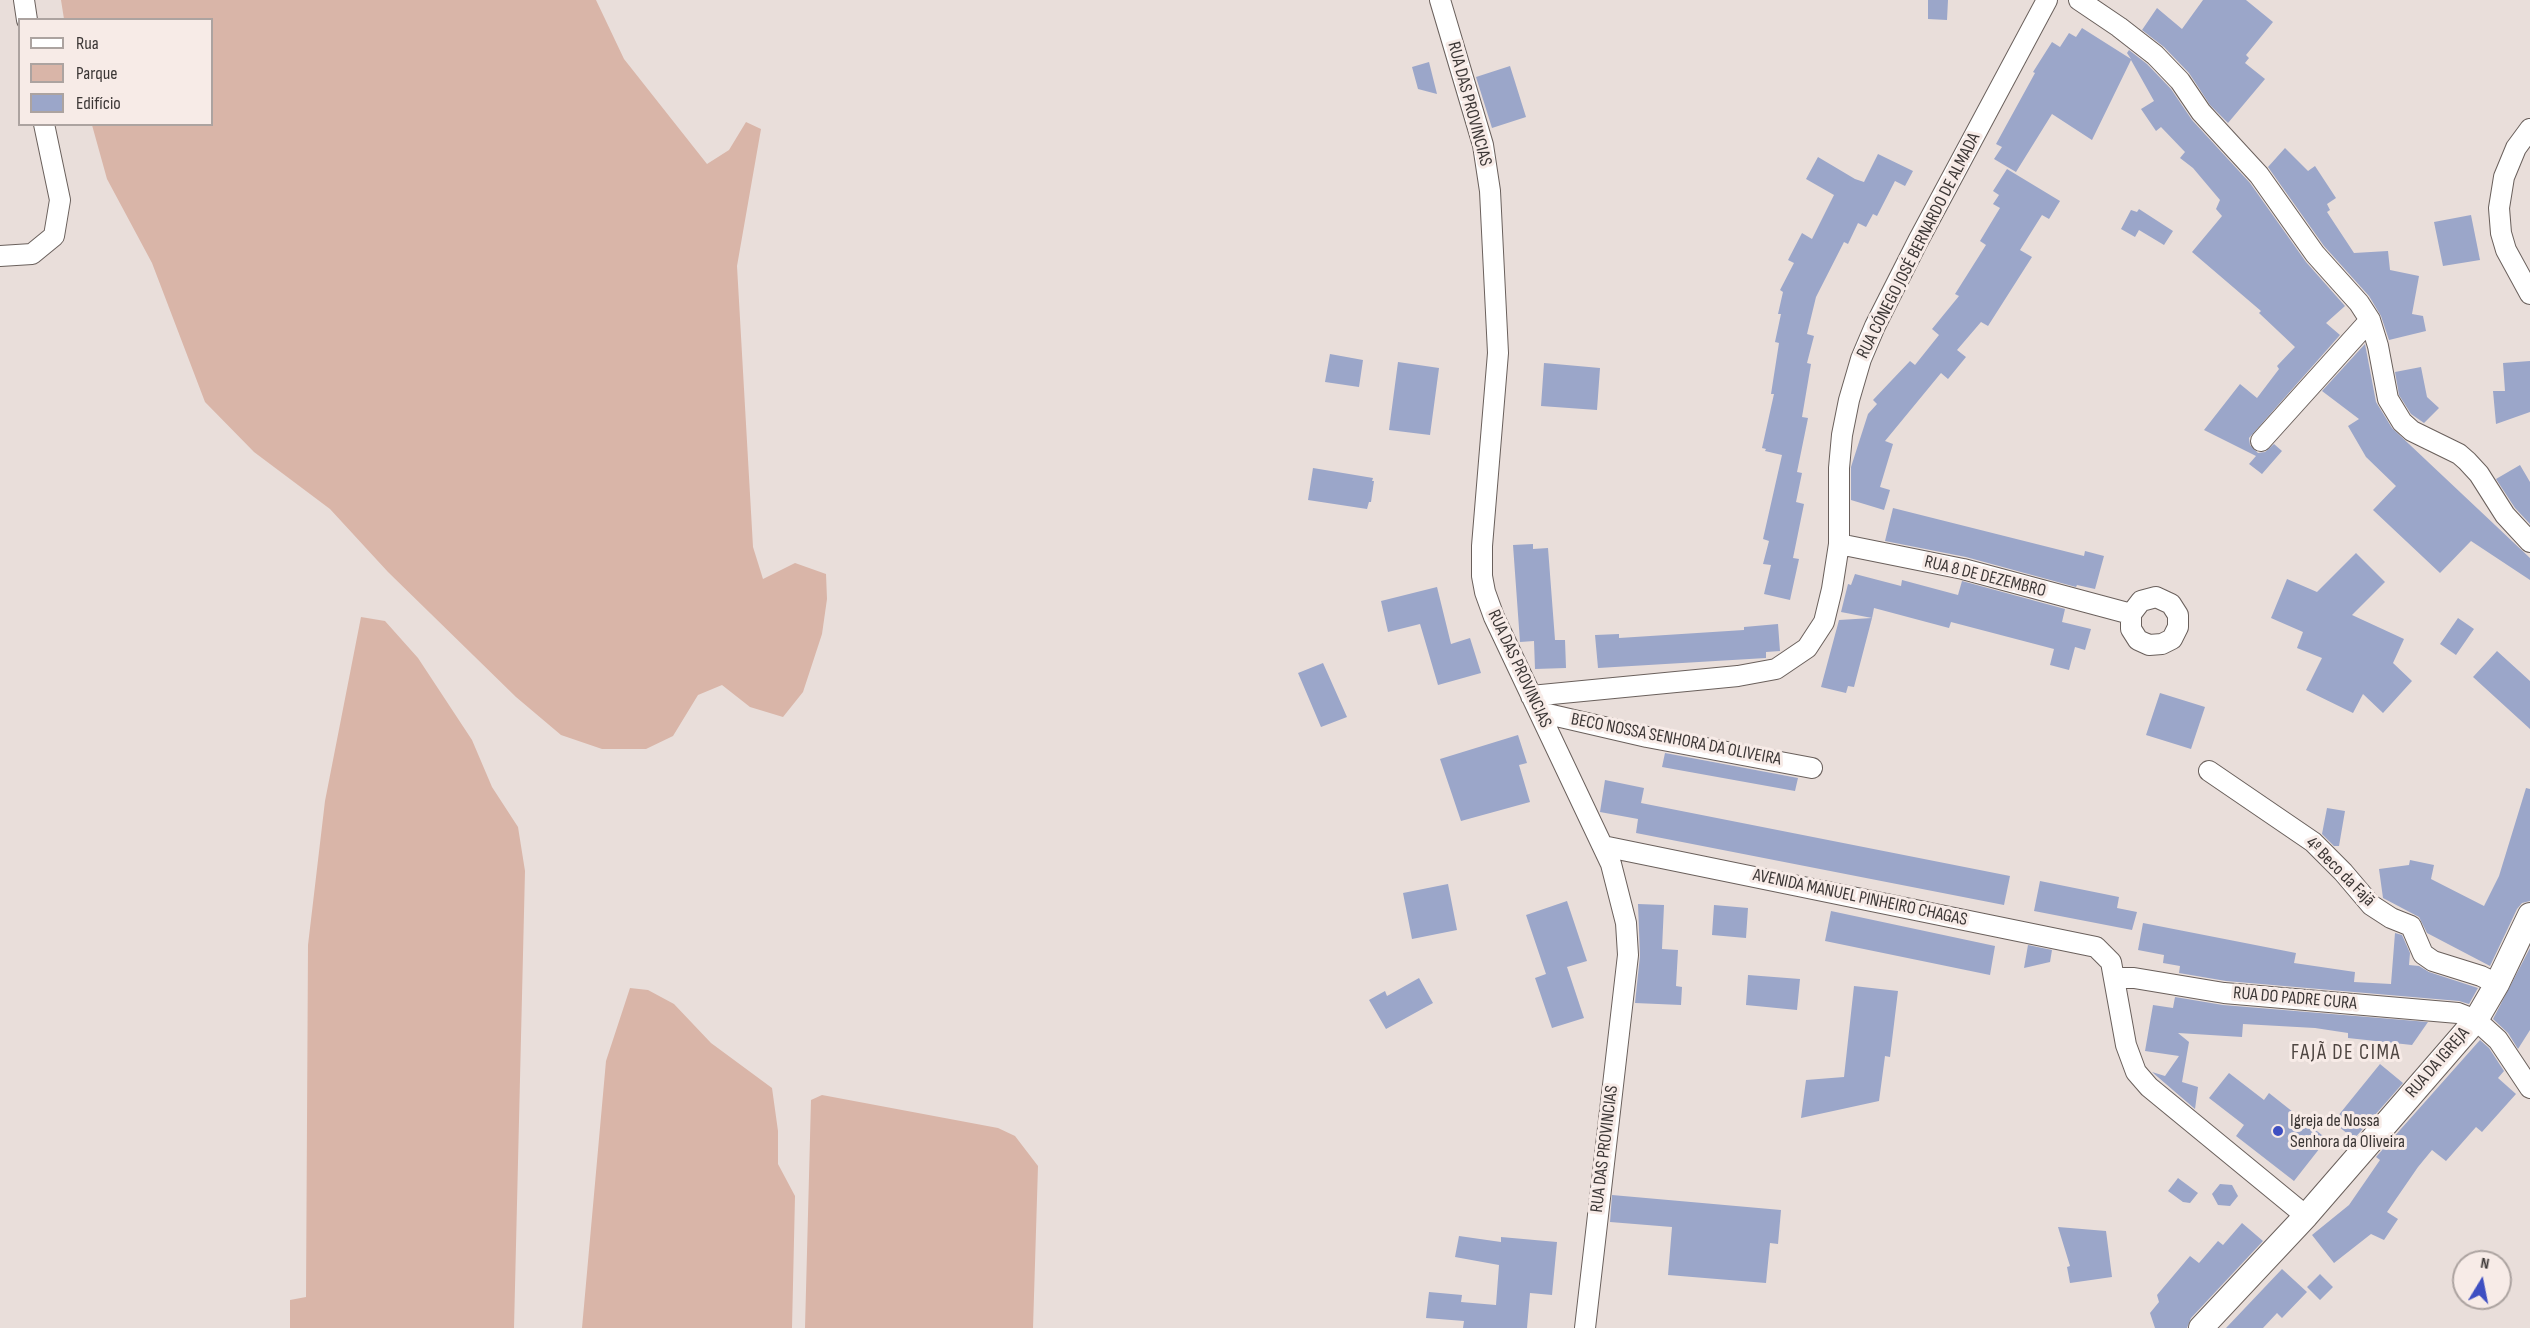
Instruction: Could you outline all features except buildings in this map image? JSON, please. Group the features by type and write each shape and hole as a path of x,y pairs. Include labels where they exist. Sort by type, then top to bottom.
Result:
{"street":[{"path":"24,0 27,18"},
{"name":"RUA DAS PROVINCIAS","path":"1440,0 1483,145 1490,190 1498,353 1482,576 1485,592 1494,617 1603,846 1617,879 1626,924 1628,955 1585,1328"},
{"name":"RUA CÓNEGO JOSÉ BERNARDO DE ALMADA","path":"1535,704 1776,669 1807,648 1824,622 1839,544 1839,468 1842,435 1861,359 1918,241 2047,0"},
{"path":"2079,0 2137,41 2180,81 2201,112 2259,175 2315,254 2359,303 2370,321 2378,346 2388,399 2396,414 2412,431 2467,460 2479,474 2505,515 2530,542"},
{"path":"0,256 32,254 54,236 60,200 44,126"},
{"path":"2530,129 2516,148 2504,177 2499,207 2506,250 2530,294"},
{"path":"2261,441 2370,321"},
{"name":"RUA 8 DE DEZEMBRO","path":"1839,544 1963,569 2131,614"},
{"name":"BECO NOSSA SENHORA DA OLIVEIRA","path":"1535,704 1647,737 1812,768"},
{"name":"4º Beco da Fajã","path":"2209,771 2313,842 2371,905 2391,918 2411,926 2417,944 2428,958 2481,975 2497,984"},
{"name":"AVENIDA MANUEL PINHEIRO CHAGAS","path":"1603,846 2096,947 2113,970"},
{"name":"RUA DA IGREJA","path":"2201,1328 2306,1216 2476,1020 2497,984 2530,915"},
{"path":"2113,970 2126,1045 2136,1072 2149,1087 2306,1216"},
{"name":"RUA DO PADRE CURA","path":"2113,970 2134,978 2224,993 2458,1013 2476,1020"},
{"path":"2476,1020 2498,1040 2530,1088"}],"green space":[{"path":"61,0 596,0 624,59 707,164 729,150 746,122 761,129 737,266 753,547 763,579 795,563 826,574 827,599 822,634 803,692 783,717 750,707 722,685 698,695 673,736 646,749 602,749 561,735 516,697 388,572 330,509 254,452 205,402 152,263 107,179 92,126 213,126 213,18 64,18"},
{"path":"361,617 385,621 418,658 472,740 492,787 518,827 525,871 514,1328 290,1328 290,1300 306,1297 308,945 325,801"},
{"path":"630,988 648,990 674,1004 711,1043 772,1088 778,1131 778,1164 795,1196 792,1328 582,1328 606,1061"},
{"path":"822,1095 998,1128 1015,1136 1038,1166 1033,1328 805,1328 811,1100"}],"place":[{"name":"Igreja de Nossa Senhora da Oliveira","path":"2278,1131"}],"district":[{"name":"FAJÃ DE CIMA","path":"2346,1054"}]}
